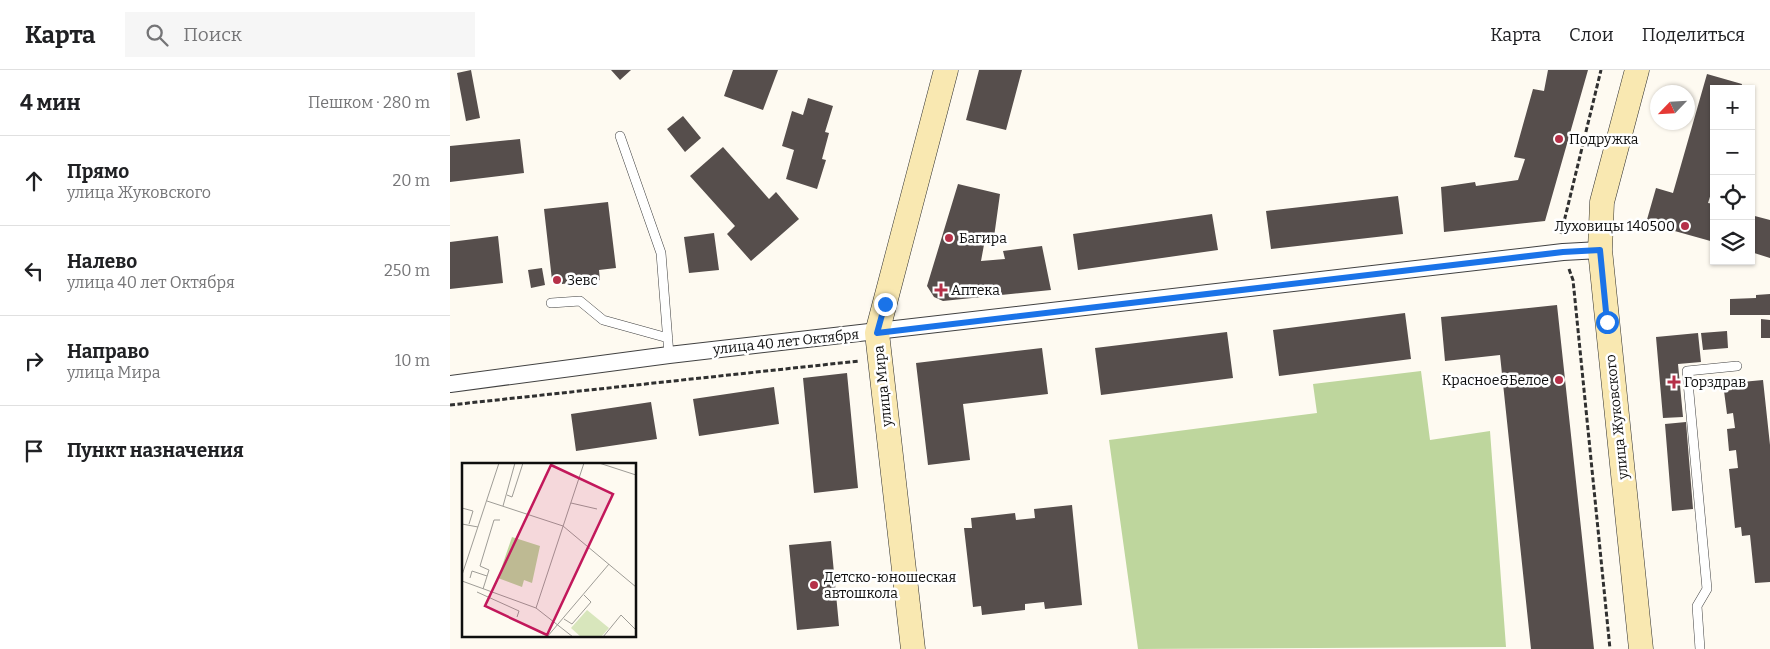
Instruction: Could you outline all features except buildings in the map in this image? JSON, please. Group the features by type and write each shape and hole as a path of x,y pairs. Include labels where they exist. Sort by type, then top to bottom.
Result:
{"street":[{"name":"улица Мира","path":"913,649 877,333 946,70"},
{"name":"улица Жуковского","path":"1637,70 1602,202 1600,250 1641,649"},
{"name":"улица 40 лет Октября","path":"450,384 669,355 877,333 1563,252 1600,250"}],"lane":[{"path":"620,136 661,252 669,355"},
{"path":"550,303 580,302 603,320 668,338"},
{"path":"1700,649 1696,606 1707,590 1687,370 1738,366"}],"path":[{"path":"1600,70 1560,230 1563,252 1573,280 1610,649"},
{"path":"450,405 880,359"}],"green space":[{"path":"1421,371 1430,440 1490,431 1506,647 1138,649 1109,440 1317,413 1313,384"}],"place":[{"name":"Подружка","path":"1559,139"},
{"name":"Луховицы 140500","path":"1685,226"},
{"name":"Багира","path":"949,238"},
{"name":"Зевс","path":"557,280"},
{"name":"Аптека","path":"941,290"},
{"name":"Красное&Белое","path":"1559,380"},
{"name":"Горздрав","path":"1674,382"},
{"name":"Детско-юношеская автошкола","path":"814,585"}],"route":[{"path":"885,304 877,333 1563,252 1600,250 1607,322"}]}
